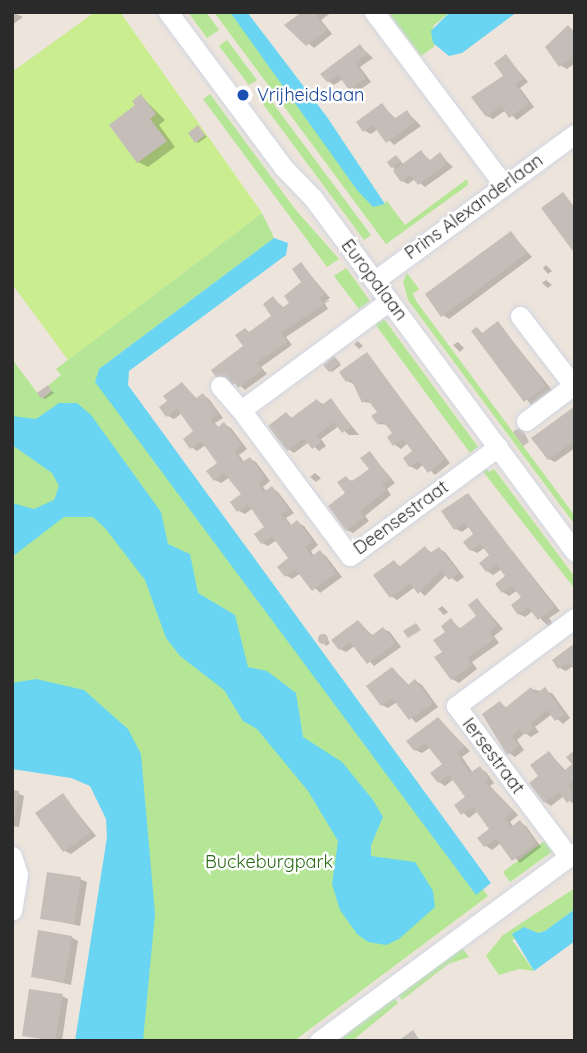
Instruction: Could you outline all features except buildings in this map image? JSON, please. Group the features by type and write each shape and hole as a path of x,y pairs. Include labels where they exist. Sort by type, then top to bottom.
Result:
{"street":[{"name":"Europalaan","path":"168,12 374,281 575,552"},
{"path":"374,12 504,186"},
{"name":"Prins Alexanderlaan","path":"374,281 575,134"},
{"path":"241,410 389,301"},
{"path":"520,316 574,384 526,421"},
{"name":"Deensestraat","path":"220,386 241,410 350,556 498,447"},
{"name":"Iersestraat","path":"319,1041 461,932 572,855 456,706 575,618"},
{"path":"12,856 18,874 12,911"}],"green space":[{"path":"95,12 120,12 262,213 68,360 12,284 12,72"},
{"path":"188,12 206,12 219,30 207,38"},
{"path":"214,12 230,12 360,188 385,204 386,200 405,225 467,179 468,185 386,244"},
{"path":"388,12 450,12 433,26 435,46 421,56"},
{"path":"227,40 257,80 249,85 219,46"},
{"path":"264,91 371,235 364,240 257,96"},
{"path":"210,94 295,209 339,259 327,267 203,99"},
{"name":"Buckeburgpark","path":"262,213 274,238 99,369 97,375 488,896 294,1041 78,1041 117,825 97,778 12,761 12,359 38,394 61,375 56,369"},
{"path":"346,268 370,301 359,309 334,276"},
{"path":"407,273 419,289 413,294 416,301 575,516 575,525 408,300 403,282"},
{"path":"384,319 478,447 470,453 375,324"},
{"path":"485,466 489,472 494,469 575,577 575,589 481,469"},
{"path":"548,838 553,851 510,882 503,872"},
{"path":"575,888 575,909 545,931 512,940 534,971 519,969 499,975 486,956 503,935"},
{"path":"460,945 469,957 448,964 402,1000 395,991"},
{"path":"391,994 398,1003 352,1041 338,1041 349,1033 350,1025"}],"water":[{"path":"230,12 247,12 327,117 385,204 373,207 357,190"},
{"path":"450,12 517,12 462,53 449,56 433,43 431,31"},
{"path":"274,238 288,243 286,255 129,371 128,385 491,883 476,895 95,382 99,369"},
{"path":"59,403 77,403 91,415 161,512 168,544 190,554 198,593 235,615 248,667 267,671 296,693 303,737 342,762 373,800 383,817 371,845 371,856 415,862 433,891 435,907 399,939 386,945 368,942 357,934 340,910 332,884 338,841 308,791 257,729 243,721 224,690 180,656 166,638 145,580 105,528 93,517 64,517 12,557 12,503 34,509 54,500 59,486 52,473 12,445 12,416 36,419"},
{"path":"36,679 84,690 128,729 141,754 155,914 143,1041 75,1041 107,837 106,819 90,786 71,778 12,769 12,683"},
{"path":"575,909 575,941 534,971 512,934 524,927 538,933 545,931"}],"place":[{"name":"Vrijheidslaan","path":"243,95"}]}
